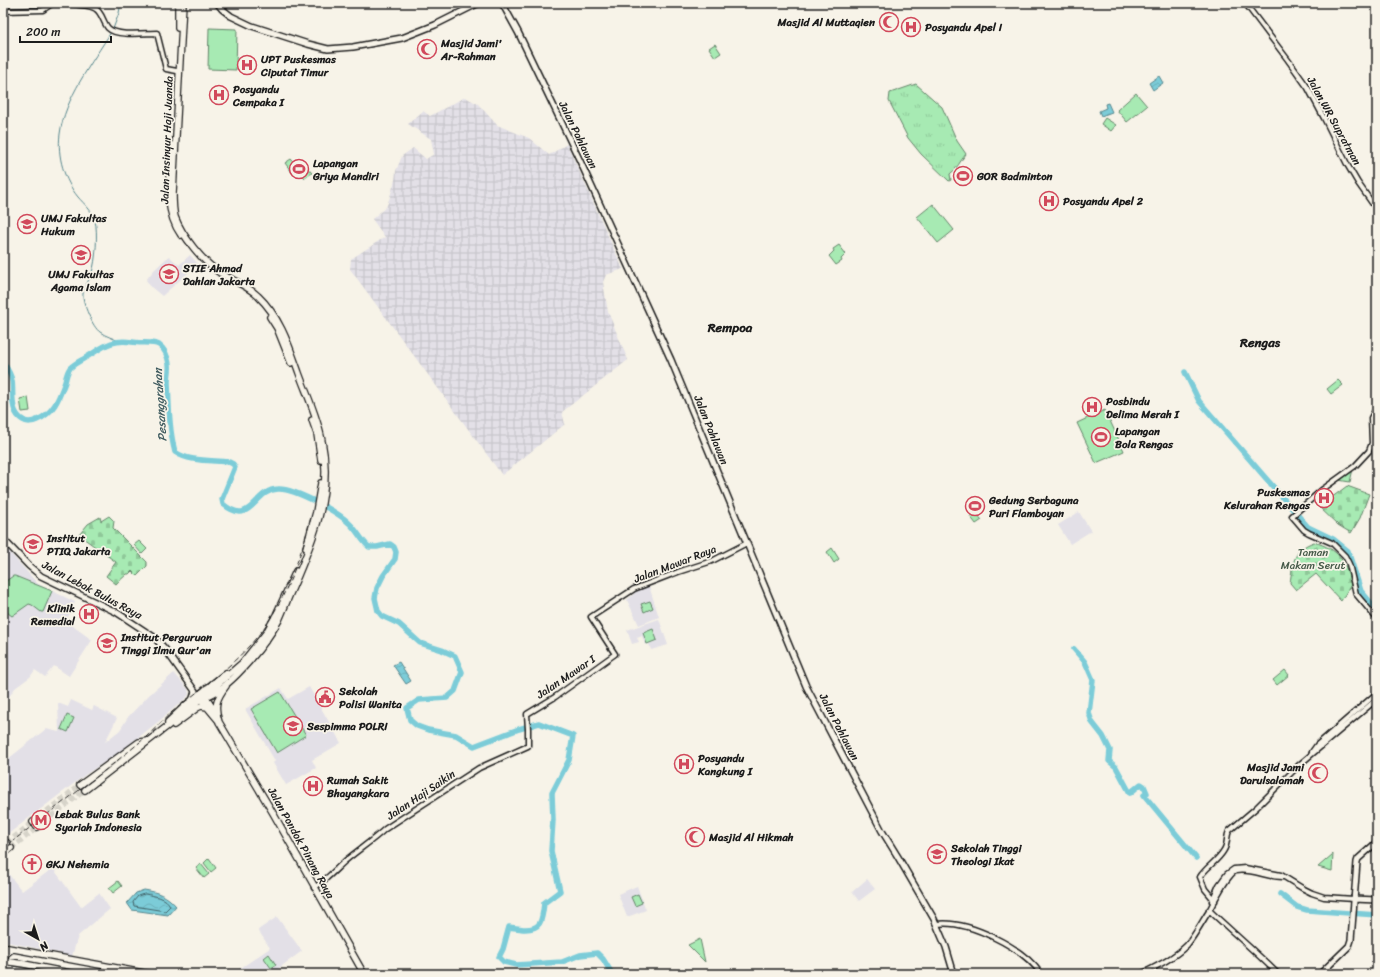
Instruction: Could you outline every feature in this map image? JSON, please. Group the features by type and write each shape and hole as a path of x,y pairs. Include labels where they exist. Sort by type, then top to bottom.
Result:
{"highway":[{"name":"Jalan Insinyur Haji Juanda","path":"178,3 177,71 168,196 171,214 178,232 202,262 214,273 252,295 261,304 277,328 317,434 322,469 321,497"},
{"name":"Jalan Insinyur Haji Juanda","path":"183,3 173,193 174,213 182,232 205,260 218,272 240,283 256,294 264,302 281,327 320,432 324,449 325,468 321,497 311,545 271,634 231,680"},
{"name":"Jalan Insinyur Haji Juanda","path":"156,735 177,712 242,663 257,645 272,624 306,548 318,513"},
{"path":"209,689 206,692 210,695 231,680"},
{"path":"216,713 216,704 218,699 231,680"},
{"name":"Jalan Pondok Pinang Raya","path":"198,696 219,722 273,813 314,888 364,974"},
{"name":"Jalan Pondok Pinang Raya","path":"198,696 216,713 219,722"},
{"path":"85,790 156,735 197,708 201,706 207,707"},
{"path":"80,785 139,742 148,741"},
{"path":"3,854 7,846"},
{"path":"3,947 149,974"},
{"path":"12,949 6,954 3,961 75,974"},
{"path":"3,967 37,974"},
{"path":"3,970 4,974"}],"main road":[{"path":"217,3 231,16 252,26 308,44 330,49 353,47 402,38 435,25 480,3"},
{"name":"Jalan Pahlawan","path":"502,3 516,28 580,161 668,353 806,686 882,831 903,864 937,924 954,974"},
{"name":"Jalan Lebak Bulus Raya","path":"3,539 29,566 41,576 116,612 154,637 165,649 198,696"},
{"name":"Jalan Lebak Bulus Raya","path":"186,678 198,696"},
{"path":"1320,974 1349,946 1351,940 1357,862 1358,859 1377,842"},
{"path":"1354,899 1377,900"},
{"path":"1354,908 1356,904 1365,899"}],"street":[{"path":"3,11 43,10 53,3"},
{"path":"69,3 96,8 112,30 122,33 157,33 166,69 177,71"},
{"name":"Jalan WR Supratman","path":"1245,3 1308,88 1348,166 1361,188 1377,210"},
{"path":"1377,407 1371,419 1373,437 1371,447 1355,466 1334,480 1293,515 1309,533 1332,543 1342,553 1349,564 1356,594 1377,619"},
{"name":"Jalan Mawar Raya","path":"615,654 591,617 634,589 712,561 747,543"},
{"name":"Jalan Mawar I","path":"527,714 555,697 615,654"},
{"path":"1311,755 1317,745 1377,693"},
{"path":"1214,900 1205,889 1200,877 1221,855 1226,846 1228,831 1256,808 1311,755 1320,749 1377,699"},
{"name":"Jalan Haji Saikin","path":"314,888 384,830 479,768 526,748 529,743 527,714"},
{"path":"1141,974 1169,959 1188,944 1226,880 1233,873 1241,871 1258,872 1278,878 1284,877 1312,893 1324,897 1354,899"},
{"path":"1210,909 1235,935 1259,955 1278,974"},
{"path":"937,924 950,924 992,936 1004,942 1027,958 1041,974"}],"shaded area":[{"path":"465,97 478,104 497,125 529,138 549,155 567,144 623,269 606,275 603,282 608,312 628,360 562,412 565,424 502,475 350,269 351,259 385,237 372,219 386,207 388,203 395,180 396,171 402,156 413,148 426,159 434,154 431,139 408,124 423,111 430,116"},
{"name":"STIE Ahmad Dahlan Jakarta","path":"190,255 198,264 162,296 151,287 146,280 169,256 179,265"},
{"path":"1079,512 1091,531 1070,544 1058,525"},
{"path":"3,545 38,584 75,602 66,621 92,640 69,676 54,666 45,677 35,670 30,677 15,688 7,700 3,698"},
{"path":"649,586 659,617 639,625 627,600 638,590"},
{"path":"659,619 668,645 651,650 649,644 645,645 642,636 637,638 639,642 632,644 627,630"},
{"path":"174,673 188,689 189,694 187,697 117,754 85,775 3,838 3,763 46,729 59,732 58,703 68,707 71,700 92,710 94,706 117,718 105,742 120,730 128,717 149,695"},
{"name":"Sespimma POLRI","path":"309,687 341,743 312,760 316,768 286,785 273,763 275,761 245,709 281,688 288,699"},
{"path":"3,867 22,891 53,868 81,907 99,893 110,909 78,936 72,956 3,941"},
{"path":"867,879 875,889 859,901 852,892"},
{"path":"637,886 646,910 627,917 618,894"},
{"path":"277,917 302,951 271,974 232,974 270,948 258,930"}],"green space":[{"path":"209,28 237,29 236,70 208,69"},
{"path":"715,44 721,53 715,57 709,48"},
{"path":"916,84 942,107 957,141 966,154 950,174 951,180 949,181 921,154 908,138 889,101 890,93"},
{"path":"1136,93 1147,106 1127,122 1117,110"},
{"path":"1105,118 1116,125 1111,131 1101,124"},
{"name":"Lapangan Griya Mandiri","path":"291,159 298,167 303,163 312,173 305,178 299,171 294,175 285,163"},
{"path":"933,204 954,230 938,243 917,217"},
{"path":"839,245 846,254 841,259 842,261 836,265 829,256 834,251 833,249"},
{"path":"1338,380 1343,385 1331,394 1327,389"},
{"path":"28,397 30,411 22,412 20,399"},
{"name":"Lapangan Bola Rengas","path":"1105,410 1124,451 1096,463 1077,423"},
{"path":"1353,469 1350,482 1338,480"},
{"path":"1347,486 1369,494 1360,518 1351,533 1338,525 1319,507"},
{"path":"975,512 982,520 976,524 970,516"},
{"path":"109,516 114,521 113,528 147,562 147,566 137,576 132,571 116,584 106,576 116,562 79,535 88,524 100,517 101,521"},
{"path":"139,541 147,549 142,554 134,545"},
{"name":"Taman Makam Serut","path":"1314,542 1330,548 1335,552 1346,568 1352,583 1341,601 1316,574 1296,590 1290,583 1295,558 1302,549"},
{"path":"832,548 839,559 834,563 827,552"},
{"path":"13,576 52,591 43,612 29,604 12,616 9,614 4,605 3,591 6,589 3,583"},
{"path":"650,601 653,608 644,612 641,604"},
{"path":"653,629 657,640 647,644 643,633"},
{"path":"1285,670 1289,675 1277,685 1273,680"},
{"path":"280,692 306,735 277,753 251,709"},
{"path":"67,715 74,718 68,732 61,729"},
{"path":"1333,854 1332,871 1318,867"},
{"path":"209,858 216,868 211,872 204,863"},
{"path":"201,864 209,874 204,878 196,868"},
{"path":"118,881 122,886 113,893 109,888"},
{"path":"638,894 642,903 635,906 631,897"},
{"path":"700,939 705,962 688,945"},
{"path":"269,954 276,965 271,968 264,958"}],"water":[{"path":"1159,76 1163,83 1153,90 1149,83"},
{"path":"1108,103 1112,112 1101,116 1099,111 1106,108 1105,104"},
{"path":"399,662 411,681 406,684 393,665"},
{"path":"144,890 162,895 176,906 168,915 132,910 127,903 136,893"}],"waterway":[{"path":"113,29 121,3"},
{"path":"111,32 73,94 63,121 59,142 65,175 73,190 94,217 96,226 95,261 83,294 84,303 97,330 104,335 119,341"},
{"name":"Pesanggrahan","path":"3,362 9,371 11,378 13,402 16,412 23,420 30,422 43,417 52,409 60,394 70,368 102,347 119,341 153,343 159,345 165,351 169,364 168,382 170,417 175,452 187,458 229,462 233,464 235,467 222,499 223,504 240,512 247,510 263,495 270,491 278,489 294,492 305,496 343,518 352,526 369,547 390,544 394,547 396,552 395,559 383,576 377,588 375,598 378,611 382,616 399,624 420,643 455,656 462,672 455,691 447,698 419,700 407,708 410,720 417,726 428,730 456,735 474,746 539,723 573,736 569,760 552,793 553,820 551,851 560,891 544,903 543,914 540,923 537,926 529,929 509,927 503,949 499,957 504,962 516,965 562,962 580,955 597,953 603,959 611,972 617,974"},
{"path":"1185,372 1199,401 1308,527 1333,539 1348,551 1361,591 1377,610"},
{"path":"1074,649 1085,662 1093,680 1089,713 1092,722 1103,736 1110,750 1109,761 1116,767 1130,793 1141,784 1144,786 1147,793 1144,795 1196,858"},
{"path":"1280,894 1297,907 1307,910 1377,915"}],"tunnel":[{"path":"7,843 80,785"},
{"path":"11,848 85,790"}],"railway":[{"path":"3,849 129,751 172,712 238,658 260,633 277,607 289,583 299,557 311,518"}],"place":[{"name":"Masjid Al Muttaqien","path":"889,22"},
{"name":"Posyandu Apel I","path":"911,27"},
{"name":"Masjid Jami' Ar-Rahman","path":"427,49"},
{"name":"UPT Puskesmas Ciputat Timur","path":"247,65"},
{"name":"Posyandu Cempaka I","path":"219,95"},
{"name":"Lapangan Griya Mandiri","path":"299,169"},
{"name":"GOR Badminton","path":"963,176"},
{"name":"Posyandu Apel 2","path":"1049,201"},
{"name":"UMJ Fakultas Hukum","path":"27,224"},
{"name":"UMJ Fakultas Agama Islam","path":"81,255"},
{"name":"STIE Ahmad Dahlan Jakarta","path":"169,274"},
{"name":"Posbindu Delima Merah I","path":"1092,407"},
{"name":"Lapangan Bola Rengas","path":"1101,437"},
{"name":"Puskesmas Kelurahan Rengas","path":"1324,498"},
{"name":"Gedung Serbaguna Puri Flamboyan","path":"975,506"},
{"name":"Institut PTIQ Jakarta","path":"33,544"},
{"name":"Klinik Remedial","path":"89,614"},
{"name":"Institut Perguruan Tinggi Ilmu Qur'an","path":"107,643"},
{"name":"Sekolah Polisi Wanita","path":"325,697"},
{"name":"Sespimma POLRI","path":"293,726"},
{"name":"Posyandu Kangkung I","path":"684,764"},
{"name":"Masjid Jami Darulsalamah","path":"1318,773"},
{"name":"Rumah Sakit Bhayangkara","path":"313,786"},
{"name":"Lebak Bulus Bank Syariah Indonesia","path":"41,820"},
{"name":"Masjid Al Hikmah","path":"695,837"},
{"name":"Sekolah Tinggi Theologi Ikat","path":"937,854"},
{"name":"GKJ Nehemia","path":"32,864"}],"district":[{"name":"Rempoa","path":"730,327"},
{"name":"Rengas","path":"1260,342"}]}
